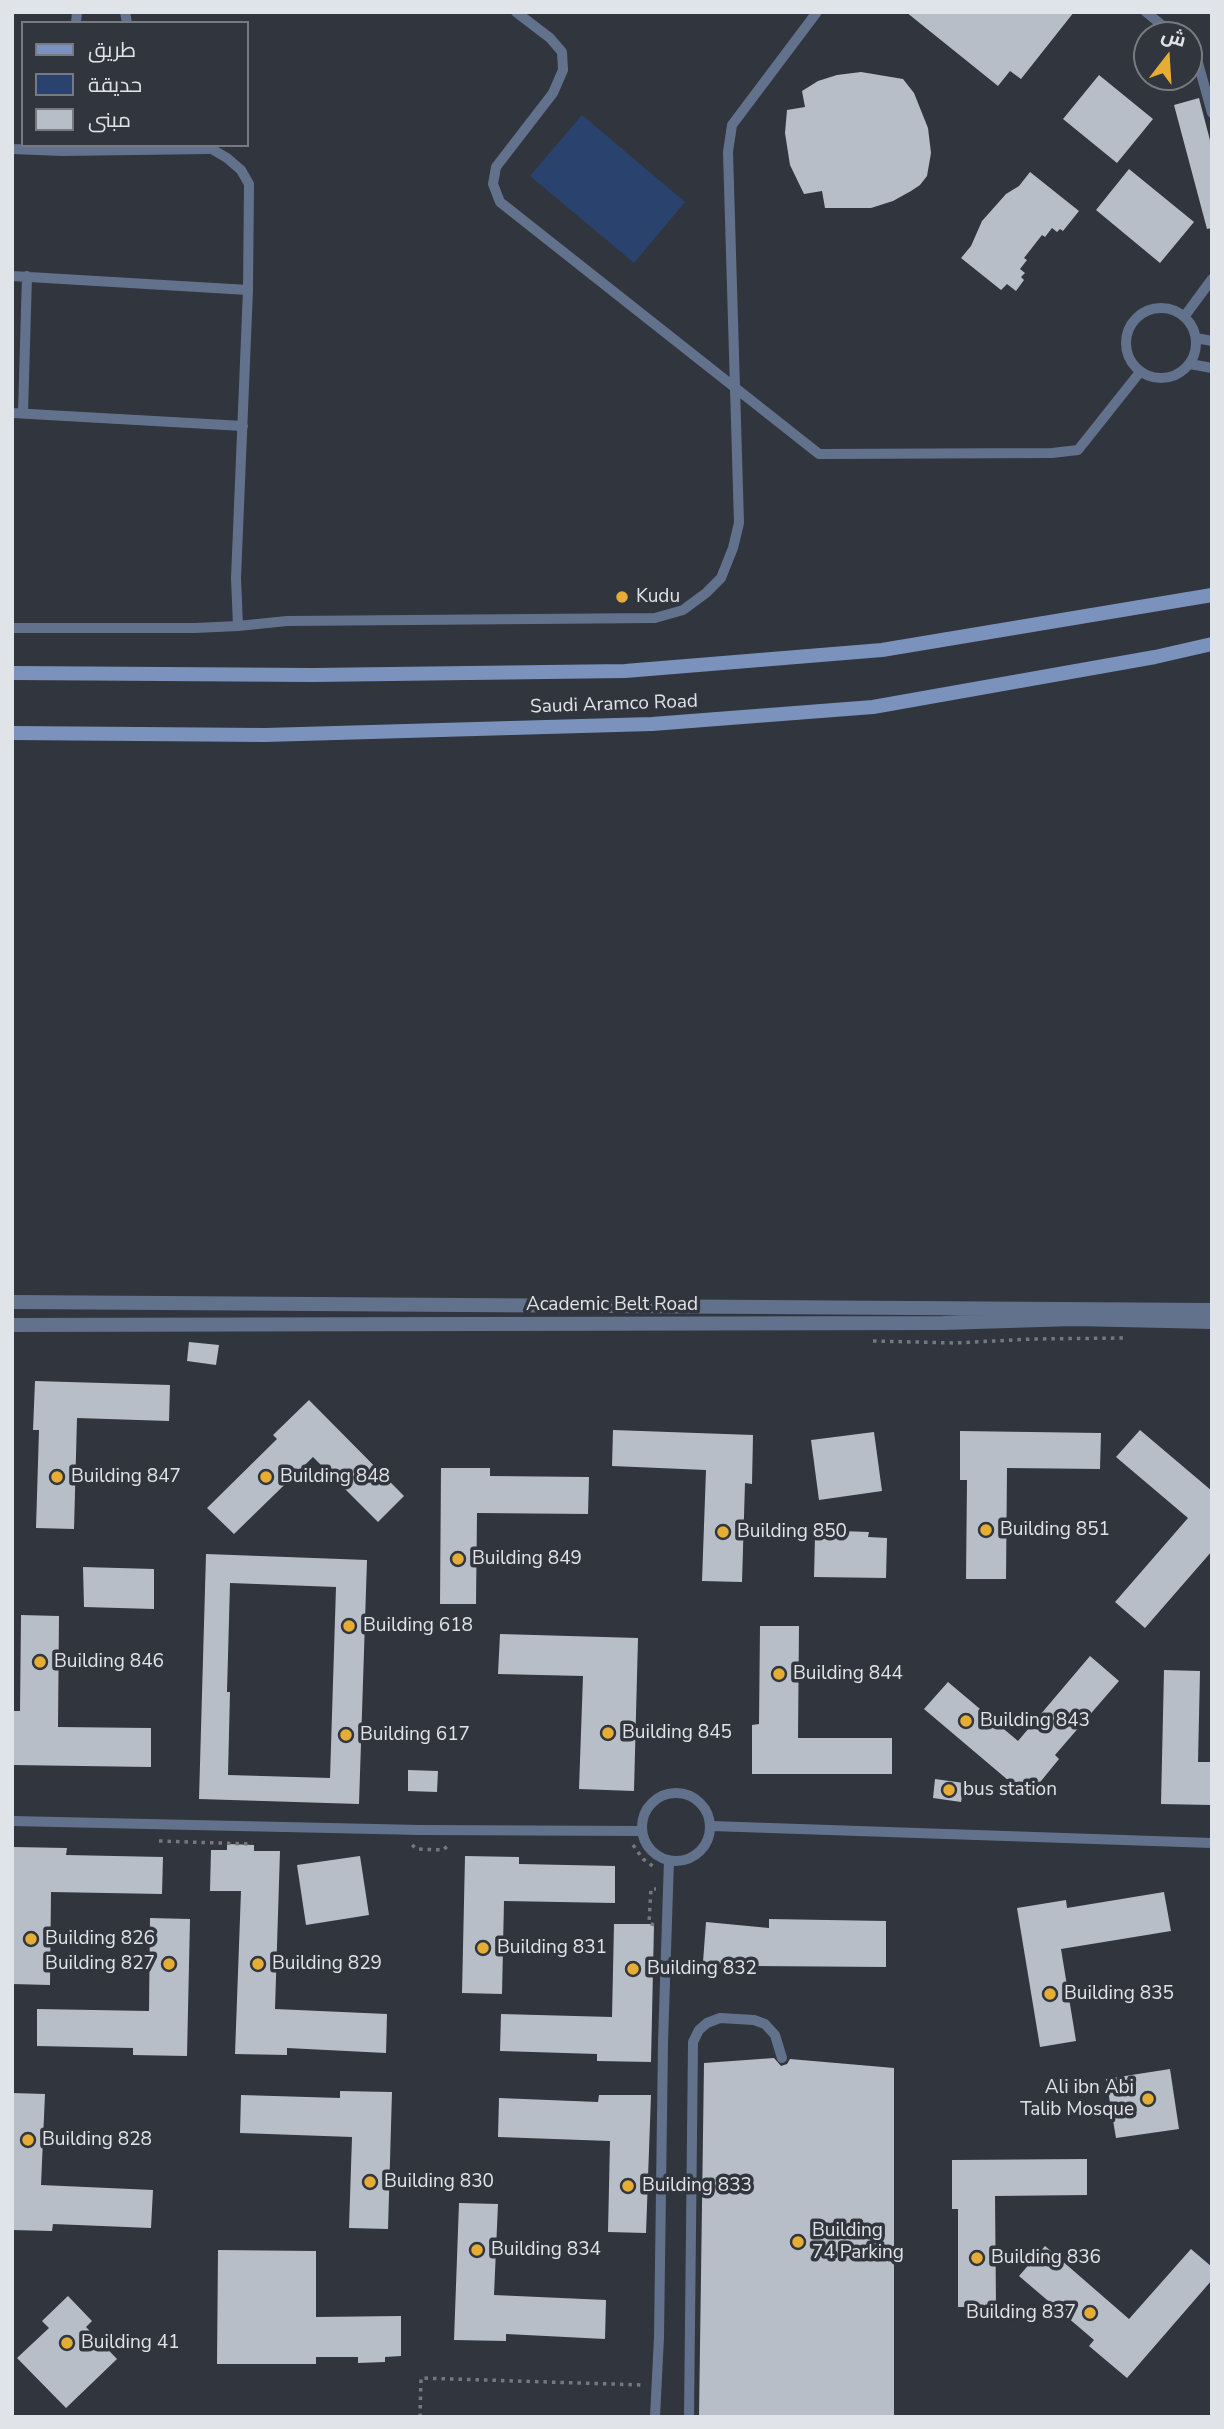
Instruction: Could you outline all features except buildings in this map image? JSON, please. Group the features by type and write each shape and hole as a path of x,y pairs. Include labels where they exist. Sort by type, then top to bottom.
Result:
{"main road":[{"name":"Saudi Aramco Road","path":"12,673 313,675 625,671 882,650 1212,595"},
{"name":"Saudi Aramco Road","path":"12,733 265,735 652,724 873,707 1154,657 1212,644"}],"street":[{"name":"Academic Belt Road","path":"12,1302 1212,1310"},
{"name":"Academic Belt Road","path":"12,1325 943,1323 1074,1320 1212,1322"}],"lane":[{"path":"516,12 550,38 562,52 563,70 553,93 496,167 493,184 500,202 819,454 1052,453 1078,450 1140,372"},
{"path":"12,628 195,628 288,621 655,618 683,610 706,593 721,578 733,548 738,523 728,152 732,125 817,12"},
{"path":"1203,80 1212,113"},
{"path":"12,149 207,147 241,170 249,184 248,290 236,579 238,626"},
{"path":"12,275 248,290"},
{"path":"27,276 18,413 243,426"},
{"path":"1184,317 1212,279"},
{"path":"1157,308 1169,309 1184,317 1196,338 1194,358 1190,364 1177,375 1165,379 1153,378 1140,372 1127,354 1128,330 1135,319 1157,308"},
{"path":"1196,338 1212,341"},
{"path":"1190,364 1212,368"},
{"path":"673,1792 685,1793 695,1798 708,1815 710,1826 705,1845 699,1853 690,1858 669,1860 650,1850 642,1831 646,1809 663,1795 673,1792"},
{"path":"12,1821 420,1830 642,1831"},
{"path":"710,1826 1212,1843"},
{"path":"655,2417 669,1860"},
{"path":"689,2417 693,2042 699,2030 720,2018 754,2020 765,2024 775,2035 782,2058"}],"path":[{"path":"405,1838 417,1849 443,1850 453,1841"},
{"path":"158,1840 249,1844 255,1840"},
{"path":"632,1843 643,1859 661,1872"},
{"path":"654,1937 654,1924 649,1923 651,1889 659,1889 660,1881"},
{"path":"645,2375 645,2395"},
{"path":"420,2417 421,2378 645,2385"}],"green space":[{"path":"582,115 685,202 634,263 530,176"}],"place":[{"name":"Kudu","path":"622,597"},
{"name":"Building 847","path":"57,1477"},
{"name":"Building 848","path":"266,1477"},
{"name":"Building 851","path":"986,1530"},
{"name":"Building 850","path":"723,1532"},
{"name":"Building 849","path":"458,1559"},
{"name":"Building 618","path":"349,1626"},
{"name":"Building 846","path":"40,1662"},
{"name":"Building 844","path":"779,1674"},
{"name":"Building 843","path":"966,1721"},
{"name":"Building 845","path":"608,1733"},
{"name":"Building 617","path":"346,1735"},
{"name":"bus station","path":"949,1790"},
{"name":"Building 826","path":"31,1939"},
{"name":"Building 831","path":"483,1948"},
{"name":"Building 827","path":"169,1964"},
{"name":"Building 829","path":"258,1964"},
{"name":"Building 832","path":"633,1969"},
{"name":"Building 835","path":"1050,1994"},
{"name":"Ali ibn Abi Talib Mosque","path":"1148,2099"},
{"name":"Building 828","path":"28,2140"},
{"name":"Building 830","path":"370,2182"},
{"name":"Building 833","path":"628,2186"},
{"name":"Building 74 Parking","path":"798,2242"},
{"name":"Building 834","path":"477,2250"},
{"name":"Building 836","path":"977,2258"},
{"name":"Building 837","path":"1090,2313"},
{"name":"Building 41","path":"67,2343"}]}
